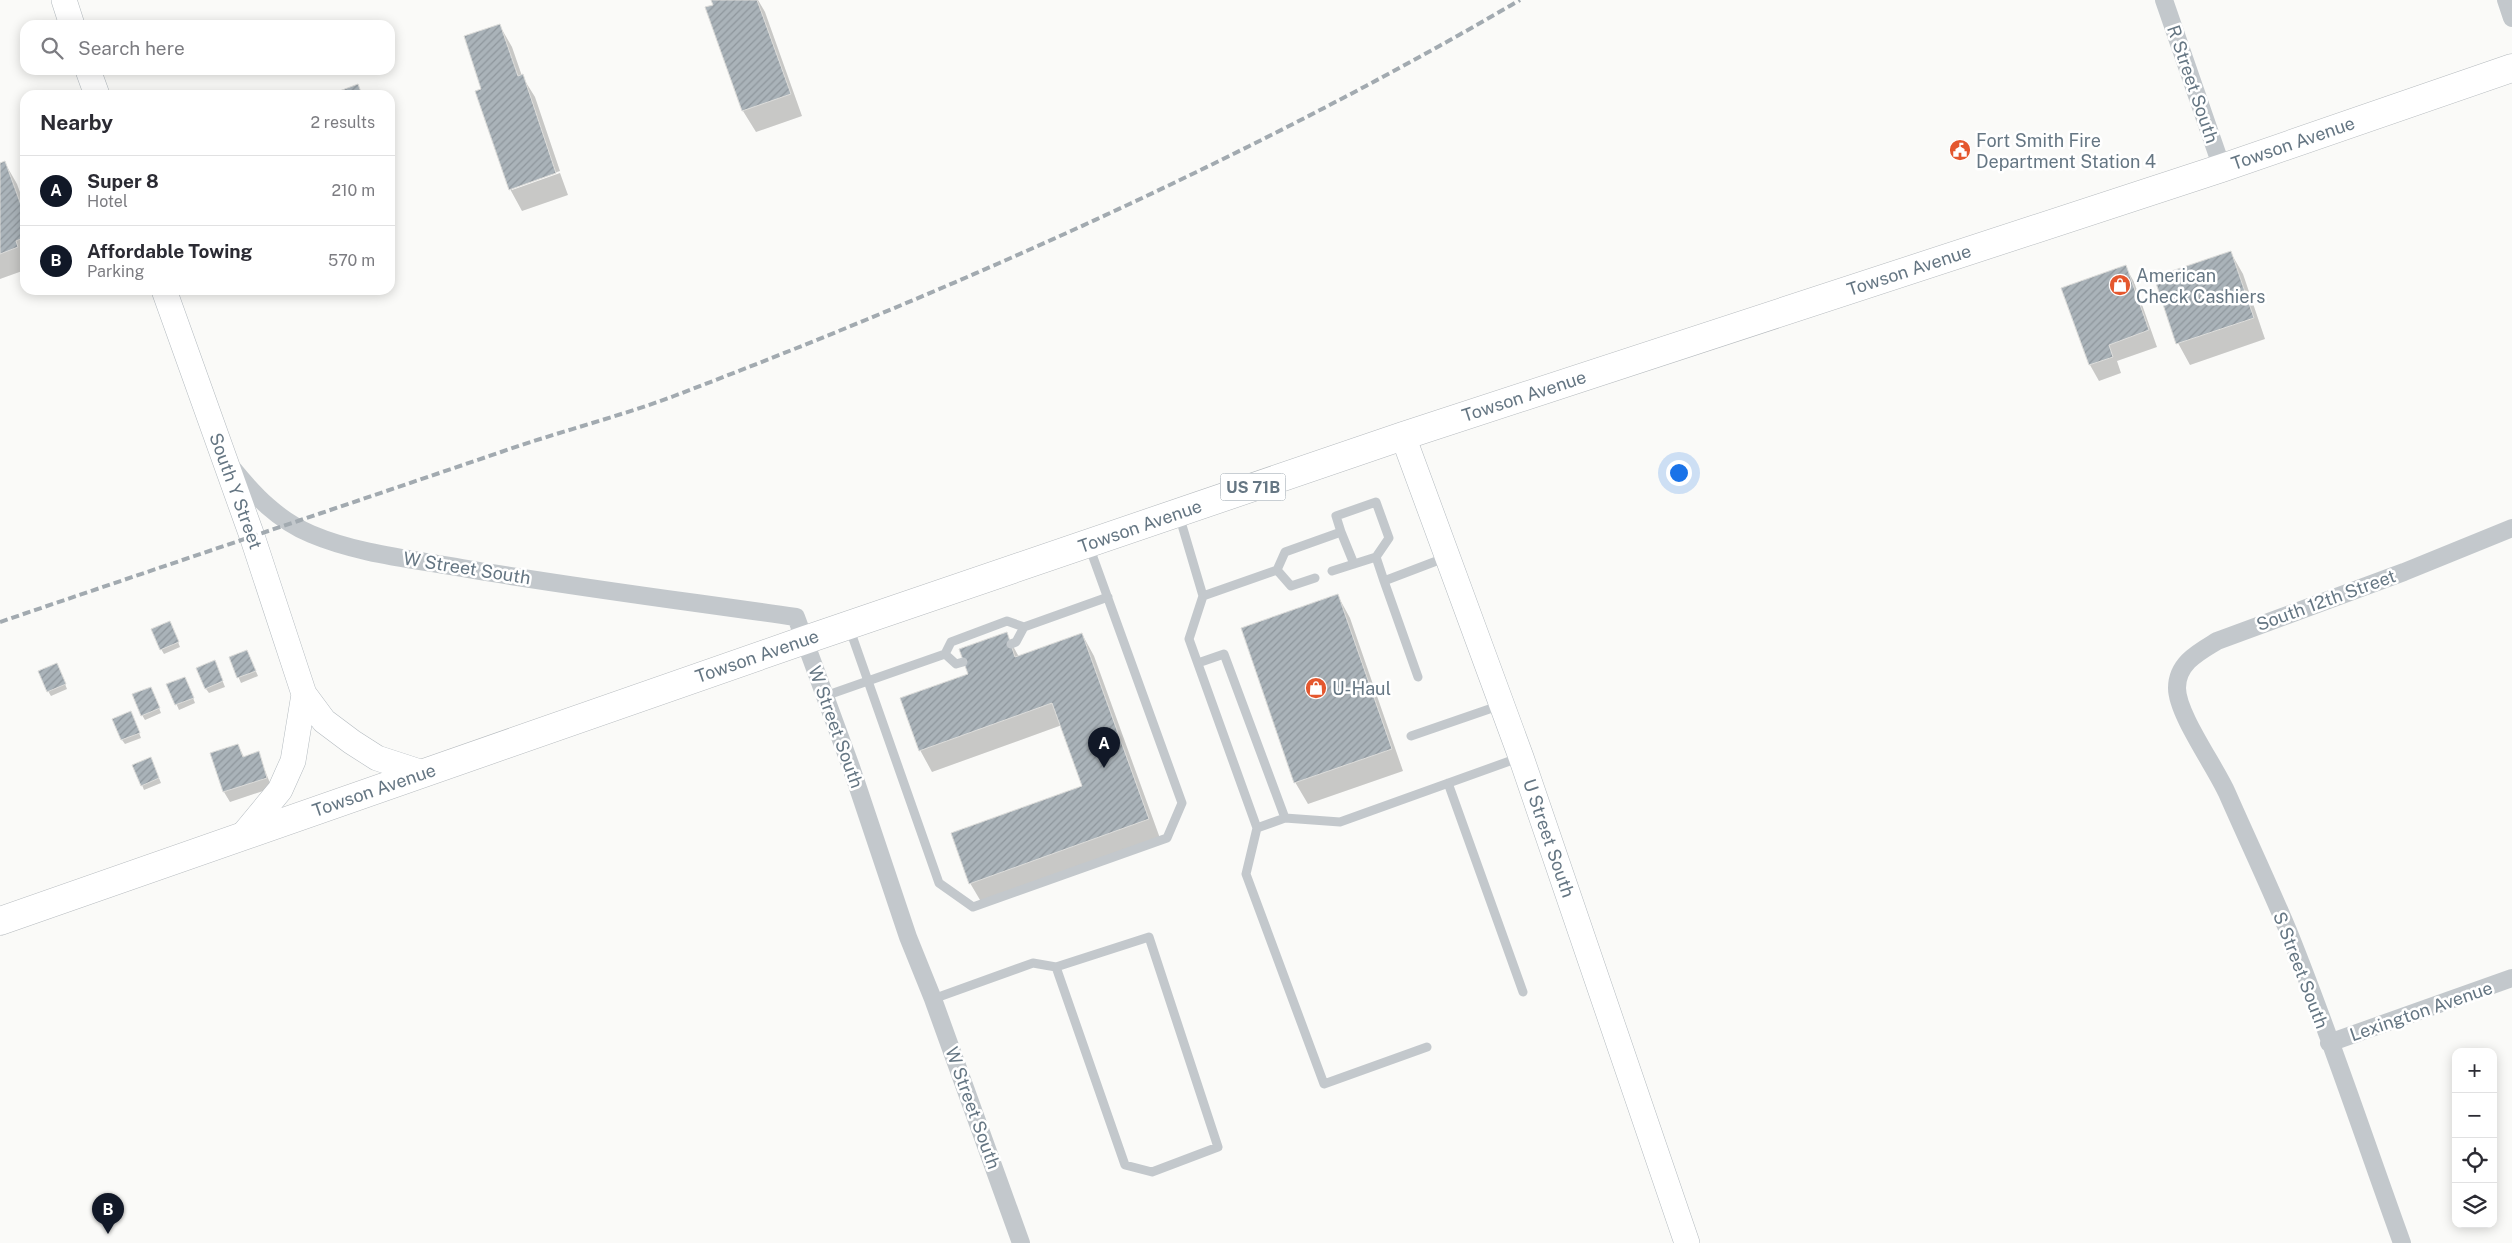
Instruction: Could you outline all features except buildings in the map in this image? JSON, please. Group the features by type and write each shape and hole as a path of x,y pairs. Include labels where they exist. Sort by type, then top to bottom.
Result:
{"main road":[{"name":"Towson Avenue","path":"0,921 1178,512 1403,436 2222,168 2512,68"}],"street":[{"path":"64,0 70,20"},
{"name":"R Street South","path":"2164,0 2222,168"},
{"path":"2506,0 2512,18"},
{"path":"90,75 95,90"},
{"name":"South Y Street","path":"166,295 304,694 324,721 352,742 377,758 423,773"},
{"name":"U Street South","path":"1403,436 1521,757 1687,1243"},
{"name":"W Street South","path":"223,457 272,511 290,524 336,543 370,552 501,574 796,618 908,936 933,999 1021,1243"},
{"name":"South 12th Street","path":"2181,705 2177,688 2182,671 2194,655 2217,642 2404,572 2512,528"},
{"name":"South Y Street","path":"242,836 280,790 293,761 304,694"},
{"name":"S Street South","path":"2181,705 2219,777 2291,939 2402,1243"},
{"name":"Lexington Avenue","path":"2329,1043 2512,978"}],"lane":[{"path":"1332,572 1376,557 1389,538 1376,502 1336,516 1354,564"},
{"path":"1178,512 1203,596 1189,639 1257,828 1246,874 1324,1084 1427,1047"},
{"path":"1203,596 1277,570 1285,552 1341,532"},
{"path":"848,625 939,883 973,907 1167,838 1182,803 1088,543"},
{"path":"1376,557 1418,677"},
{"path":"1384,581 1447,557"},
{"path":"1277,570 1290,586 1315,578"},
{"path":"825,696 944,654 951,642 1007,621 1024,627 1108,597"},
{"path":"1011,644 1016,642 1024,627"},
{"path":"944,654 956,664 964,662"},
{"path":"1198,663 1224,654 1285,818"},
{"path":"1411,736 1502,705"},
{"path":"1257,828 1285,818 1340,822 1521,757"},
{"path":"1448,783 1523,992"},
{"path":"933,999 1033,963 1056,966 1149,936 1218,1146 1152,1172 1125,1165 1056,966"}],"railway":[{"path":"0,622 523,445 653,404 783,354 999,263 1211,165 1418,58 1520,0"}],"place":[{"name":"Fort Smith Fire Department Station 4","path":"1960,150"},
{"name":"American Check Cashiers","path":"2120,285"},
{"name":"U-Haul","path":"1316,688"},
{"name":"Super 8","path":"1104,768"},
{"name":"Affordable Towing","path":"108,1234"}]}
